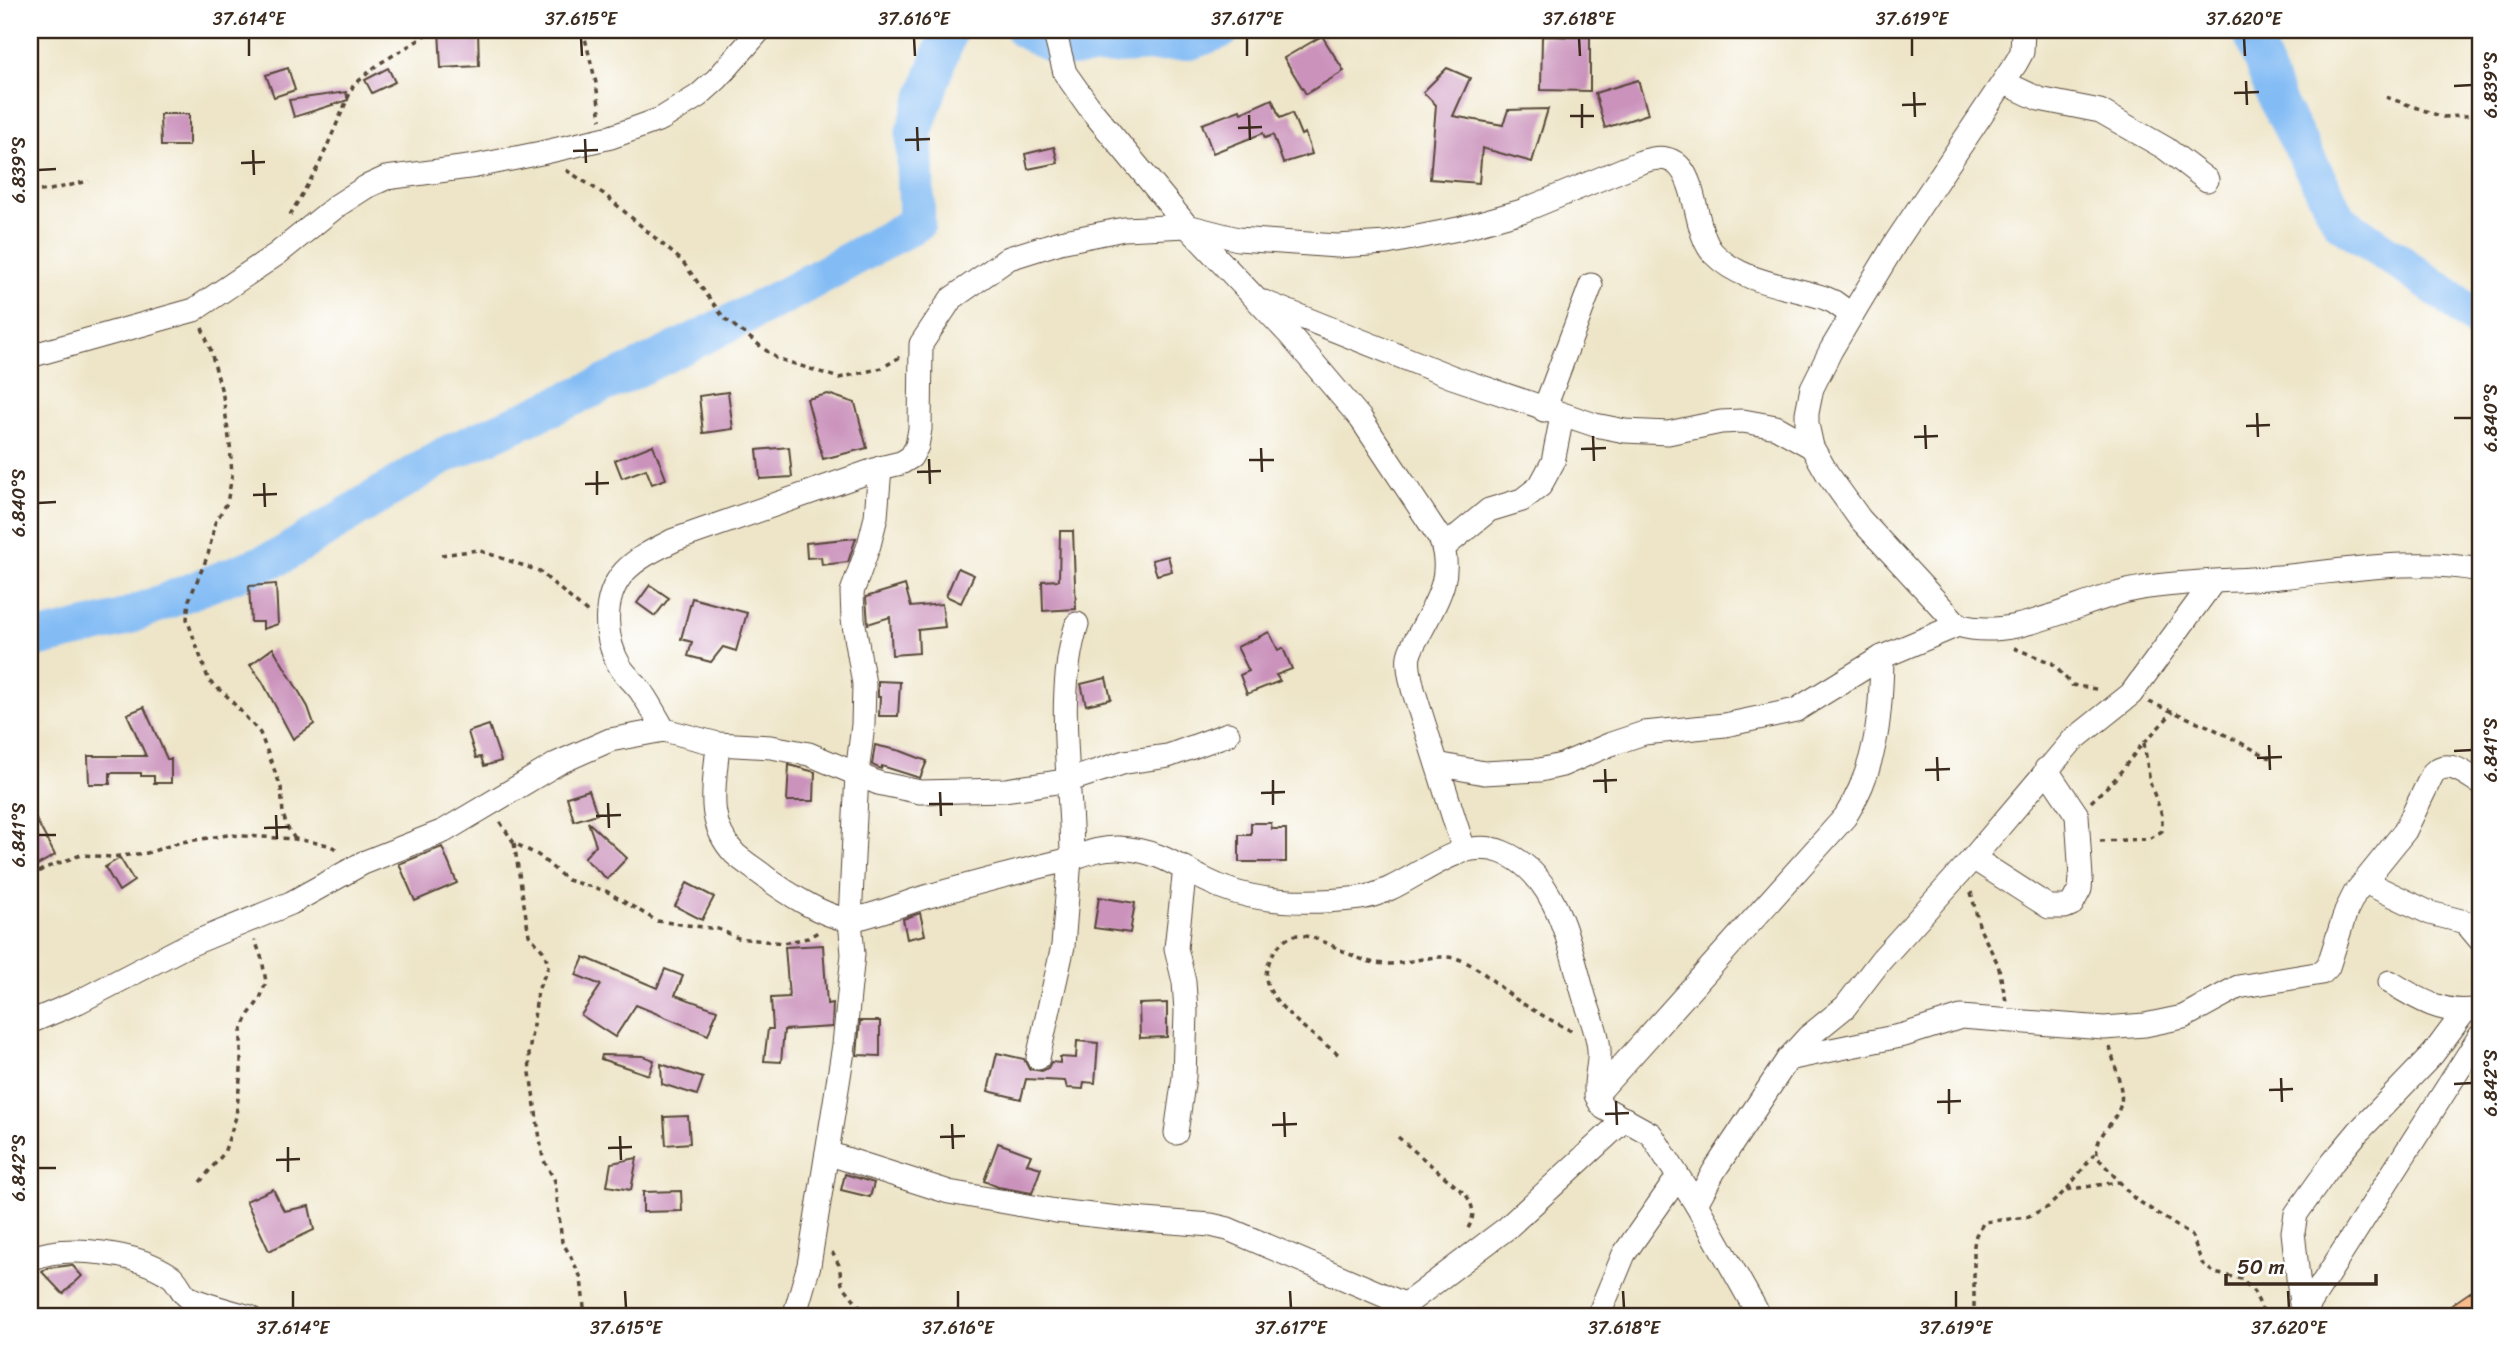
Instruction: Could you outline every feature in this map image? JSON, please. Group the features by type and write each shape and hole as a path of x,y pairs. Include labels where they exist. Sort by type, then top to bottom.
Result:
{"highway":[{"path":"2464,1317 2480,1306"}],"street":[{"path":"30,356 194,310 277,254 338,205 386,178 476,166 601,140 662,118 698,96 717,79 760,30"},
{"path":"1054,30 1065,72 1092,111 1187,226 1258,300 1361,419 1402,484 1424,512 1444,547 1446,577 1409,656 1413,689 1464,850"},
{"path":"1776,427 1812,388 1896,242 2005,83 2022,52 2024,30"},
{"path":"2005,83 2039,99 2100,111 2165,148 2207,180"},
{"path":"664,730 642,693 620,667 607,631 608,608 623,573 643,556 674,540 901,463 911,457 917,446 920,429 921,344 951,299 1009,258 1059,242 1124,229 1187,226 1238,239 1337,246 1387,243 1458,229 1522,211 1647,160 1659,158 1673,161 1684,173 1693,195 1703,237 1714,254 1742,273 1825,298 1852,315"},
{"path":"1444,547 1489,510 1521,500 1540,486 1553,463 1553,413 1591,285"},
{"path":"1258,300 1452,377 1595,425 1668,433 1721,422 1743,421 1776,427 1812,447"},
{"path":"1812,388 1806,418 1812,447 1827,473 1860,519 1958,625 1973,630 1990,630 2057,614 2103,596 2142,588 2339,569 2431,566 2480,570"},
{"path":"794,1317 809,1265 844,1045 853,954 845,918 863,725 864,684 853,619 852,592 876,517 880,468"},
{"path":"1696,1203 1726,1152 1788,1059 1808,1037 1844,1007 1881,960 2072,741 2131,694 2213,583"},
{"path":"1038,1058 1063,946 1071,859 1066,673 1076,624"},
{"path":"1437,764 1484,773 1540,770 1562,765 1644,733 1725,725 1786,712 1815,700 1882,657 1958,625"},
{"path":"1596,1095 1851,808 1872,760 1878,734 1882,657"},
{"path":"30,1022 78,1002 184,947 291,902 363,863 444,831 558,763 610,740 664,730 718,744 772,747 809,754 877,783 920,792 1005,790 1070,780 1125,762 1168,756 1228,734"},
{"path":"718,744 713,814 719,832 735,853 784,892 818,909 845,918 1103,849 1151,852 1236,893 1287,899 1339,900 1369,897 1392,888 1464,850 1482,848 1501,851 1517,860 1543,883 1564,929 1600,1047 1596,1095 1604,1108 1651,1134 1696,1203 1760,1317"},
{"path":"1788,1059 1904,1035 1961,1017 2104,1028 2145,1026 2183,1017 2238,987 2322,973 2328,967 2346,911 2355,893 2405,831 2436,770 2449,767 2480,783"},
{"path":"1969,862 2049,907 2072,904 2080,889 2077,815 2046,769"},
{"path":"1176,1133 1186,1038 1184,982 1176,948 1185,868"},
{"path":"2365,882 2430,913 2465,922 2480,940"},
{"path":"2390,982 2428,1003 2473,1010"},
{"path":"2301,1316 2293,1232 2296,1213 2358,1132 2473,1010"},
{"path":"2301,1316 2480,1036"},
{"path":"827,1153 949,1192 1056,1210 1220,1227 1396,1311 1507,1228 1625,1119"},
{"path":"1598,1317 1624,1254 1678,1177"},
{"path":"30,1259 62,1251 89,1251 129,1257 172,1276 188,1296 250,1317"}],"path":[{"path":"289,216 319,165 353,86 377,65 422,38 429,30"},
{"path":"583,30 601,113 601,140"},
{"path":"2386,97 2443,117 2480,115"},
{"path":"541,153 604,194 682,261 724,318 776,358 839,378 882,368 921,344"},
{"path":"30,192 89,181"},
{"path":"194,310 210,348 223,396 232,476 226,503 215,523 208,555 189,600 187,619 209,681 261,733 281,787 287,827 295,839"},
{"path":"441,555 478,550 539,571 607,631"},
{"path":"1990,630 2010,646 2052,663 2072,685 2131,694 2210,727 2270,758"},
{"path":"2077,815 2115,779 2173,712"},
{"path":"2079,842 2149,839 2162,831 2162,815 2150,783 2144,743"},
{"path":"488,805 514,844 529,936 544,951 549,965 538,990 529,1053 543,1159 555,1181 562,1242 580,1278 585,1317"},
{"path":"30,877 45,868 82,855 111,857 147,853 181,842 228,835 295,839 329,845 363,863"},
{"path":"514,844 538,855 567,880 606,891 656,921 718,929 738,938 783,943 808,938 845,918"},
{"path":"1969,862 1977,921 1998,964 2009,1021"},
{"path":"200,1182 224,1153 236,1117 241,1070 241,1032 260,999 265,982 262,959 247,921"},
{"path":"1338,1054 1297,1020 1277,999 1267,983 1267,972 1273,954 1285,940 1294,936 1300,935 1328,944 1377,964 1401,964 1442,957 1458,959 1479,969 1516,1000 1600,1047"},
{"path":"2104,1028 2122,1098 2117,1114 2097,1144 2096,1152 2100,1163 2134,1198 2192,1236 2202,1263 2208,1268 2225,1277 2242,1279 2254,1292 2266,1317"},
{"path":"1398,1137 1471,1202 1473,1220 1463,1234"},
{"path":"1974,1317 1974,1245 1979,1228 1984,1222 1993,1219 2018,1219 2037,1213 2066,1190 2096,1152"},
{"path":"2066,1190 2119,1182"},
{"path":"815,1228 839,1265 842,1284 868,1317"}],"building":[{"path":"439,30 478,30 479,66 441,68"},
{"path":"1322,36 1344,71 1306,94 1284,58"},
{"path":"1542,36 1590,37 1590,91 1541,90"},
{"path":"288,68 295,90 274,97 266,75"},
{"path":"388,68 395,82 372,93 365,80"},
{"path":"1447,68 1470,78 1453,116 1503,125 1508,110 1548,109 1532,162 1482,148 1479,183 1430,179 1436,105 1423,92"},
{"path":"1638,80 1648,114 1605,128 1595,93"},
{"path":"346,92 348,100 294,117 289,100"},
{"path":"1272,99 1280,118 1292,113 1301,135 1305,133 1312,154 1283,163 1273,135 1265,138 1263,133 1213,153 1202,124 1240,110 1241,113"},
{"path":"160,114 189,114 189,146 161,146"},
{"path":"1054,147 1058,163 1028,169 1025,154"},
{"path":"728,392 733,429 703,433 699,396"},
{"path":"828,394 855,403 867,448 823,459 807,399"},
{"path":"653,445 666,479 652,484 646,469 622,478 615,460"},
{"path":"789,447 792,477 760,479 757,450"},
{"path":"1060,531 1073,531 1076,609 1043,611 1042,581 1059,580"},
{"path":"856,538 848,562 822,565 821,557 807,558 806,543"},
{"path":"1168,556 1172,571 1157,575 1152,560"},
{"path":"958,568 974,575 961,603 946,596"},
{"path":"276,584 278,624 263,629 263,622 251,622 249,586"},
{"path":"650,585 669,598 655,616 637,603"},
{"path":"905,585 911,607 942,604 945,627 918,630 919,653 892,655 890,617 868,624 866,597"},
{"path":"692,598 747,613 736,651 723,647 711,662 688,656 692,642 681,639"},
{"path":"1269,632 1278,650 1283,648 1292,669 1276,675 1280,681 1247,694 1240,675 1249,671 1237,647"},
{"path":"273,648 308,707 314,724 293,739 262,681 250,665"},
{"path":"1106,678 1111,699 1086,705 1081,684"},
{"path":"878,681 900,682 898,716 879,716"},
{"path":"144,707 167,759 171,759 171,783 154,783 154,776 141,776 141,773 110,773 110,784 89,784 88,756 146,756 127,714"},
{"path":"489,725 501,761 484,766 481,757 476,758 468,732"},
{"path":"875,745 927,761 920,778 872,765"},
{"path":"789,765 815,772 814,801 787,801"},
{"path":"589,790 597,814 574,821 567,797"},
{"path":"30,808 55,855 30,869"},
{"path":"588,822 627,858 607,879 584,858 596,845"},
{"path":"1251,823 1271,823 1272,829 1286,829 1286,862 1239,862 1239,835 1251,835"},
{"path":"442,847 457,883 415,901 399,864"},
{"path":"120,858 134,881 119,891 105,867"},
{"path":"687,883 714,897 702,920 675,906"},
{"path":"1099,897 1135,903 1130,933 1094,928"},
{"path":"920,913 925,935 907,939 903,919"},
{"path":"823,945 827,1004 833,1003 832,1027 784,1030 781,1062 764,1061 768,1029 773,1029 771,998 789,997 785,947"},
{"path":"584,957 657,988 665,969 683,976 675,995 717,1010 708,1035 636,1005 615,1037 581,1015 601,985 576,975"},
{"path":"1167,1003 1167,1037 1140,1038 1139,1004"},
{"path":"860,1021 880,1021 880,1056 857,1055"},
{"path":"1077,1041 1098,1043 1095,1083 1084,1082 1083,1089 1067,1088 1065,1081 1026,1079 1021,1099 988,1091 997,1053 1024,1059 1029,1069 1042,1071 1048,1068 1051,1062 1060,1063 1060,1057 1076,1058"},
{"path":"602,1055 643,1056 654,1060 649,1075 601,1059"},
{"path":"661,1064 703,1078 697,1095 662,1084"},
{"path":"688,1116 690,1143 666,1145 664,1117"},
{"path":"998,1143 1031,1155 1027,1164 1041,1168 1032,1193 998,1187 984,1181"},
{"path":"637,1158 631,1190 607,1186 611,1163"},
{"path":"845,1174 874,1183 870,1197 841,1190"},
{"path":"273,1189 284,1211 309,1206 314,1230 269,1251 246,1201"},
{"path":"681,1191 682,1211 643,1212 643,1192"},
{"path":"72,1265 82,1276 63,1294 42,1272 48,1268"}],"waterway":[{"path":"30,641 118,620 281,556 445,455 631,372 790,293 917,223 914,132 949,30"},
{"path":"1024,30 1061,49 1192,41 1222,30"},
{"path":"2250,30 2276,99 2340,221 2448,296 2480,323"}]}
